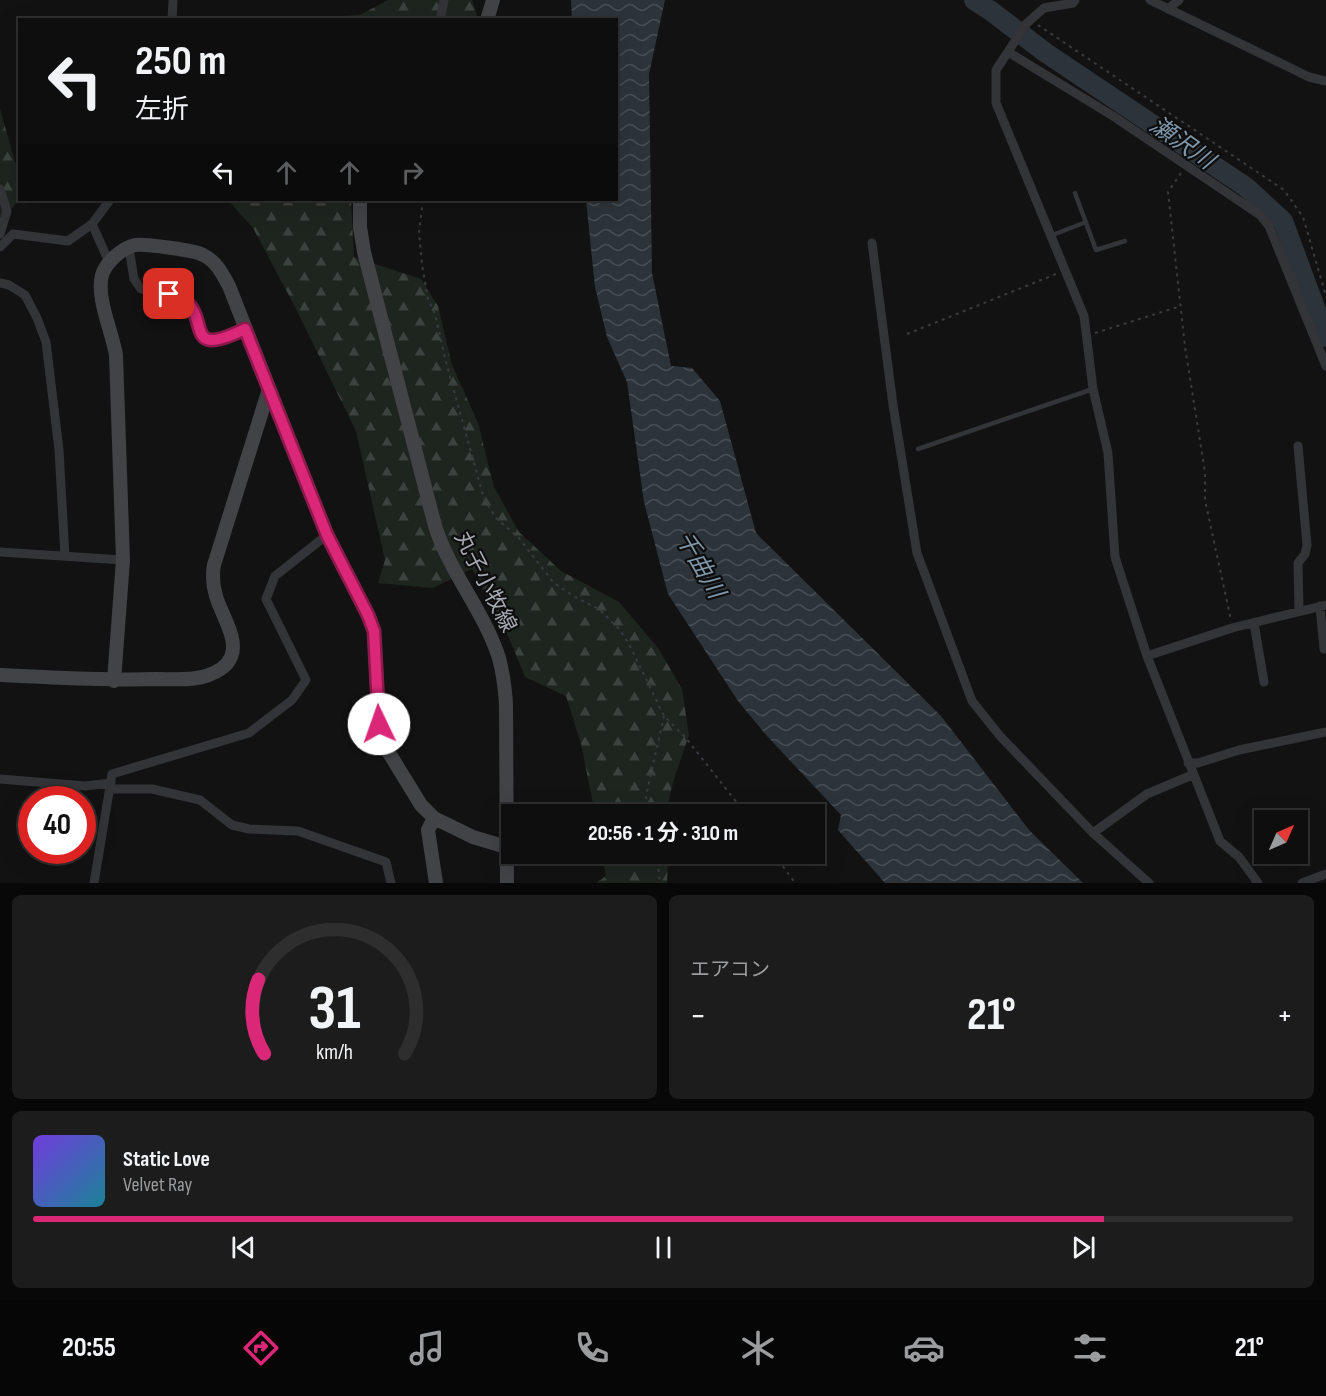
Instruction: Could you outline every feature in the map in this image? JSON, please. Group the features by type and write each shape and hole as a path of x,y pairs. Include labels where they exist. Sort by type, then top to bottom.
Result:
{"street":[{"path":"172,18 173,0"},
{"path":"440,18 444,0"},
{"path":"488,18 493,0"},
{"path":"1075,0 1073,3 1044,8 1029,21 996,70 996,103 1084,316 1093,389 1108,453 1115,557 1147,656 1192,775 1220,841 1239,857 1258,883"},
{"path":"1150,0 1309,77 1326,81"},
{"path":"1168,9 1179,0"},
{"path":"1011,48 1260,215 1269,226 1326,366"},
{"path":"0,189 7,211 0,234"},
{"path":"0,247 13,234 68,242 93,224 109,201"},
{"name":"丸子小牧線","path":"360,201 364,252 435,526 448,560 490,637 501,669 506,704 506,804"},
{"path":"93,224 109,262"},
{"path":"872,243 916,553 972,701 1000,736 1092,833 1149,883"},
{"path":"114,681 123,560 116,355 102,300 102,275 109,262 119,253 135,245 193,251 213,261 221,271 327,535 361,599 374,631 379,724 386,748 421,805 434,818 473,837 501,845"},
{"path":"129,248 134,279 141,289 182,298 191,309 202,335 212,341 222,340 245,329"},
{"path":"0,283 9,285 25,295 46,342 59,450 65,556"},
{"path":"0,675 114,681 205,676 221,669 231,658 233,646 216,597 212,575 269,389"},
{"path":"1298,446 1307,545 1305,554 1298,563 1299,610"},
{"path":"94,883 112,774 249,733 292,700 306,680 266,599 275,576 327,535"},
{"path":"0,552 123,560"},
{"path":"1147,656 1232,628 1323,606 1324,649"},
{"path":"1254,623 1264,682"},
{"path":"1188,763 1198,763 1239,750 1326,732"},
{"path":"1092,833 1147,794 1192,775"},
{"path":"0,778 85,786 152,789 200,800 232,825 249,829 298,831 386,862 391,883"},
{"path":"434,818 428,830 436,883"},
{"name":"丸子小牧線","path":"506,864 507,883"},
{"path":"1302,883 1326,873"}],"lane":[{"path":"1075,193 1096,250 1125,241"},
{"path":"1050,236 1086,222"},
{"path":"918,449 1093,389"}],"path":[{"path":"1029,21 1284,190 1303,217 1326,296"},
{"path":"1186,166 1168,192 1185,347 1205,472 1205,500 1232,628"},
{"path":"423,201 419,232 428,299 435,314 484,499 496,518 518,537 554,583 599,609 620,630 664,716 685,737 738,804"},
{"path":"907,334 1064,270"},
{"path":"1087,336 1180,306"},
{"path":"647,804 646,796 664,716"},
{"path":"658,864 660,883"},
{"path":"781,864 795,883"}],"green space":[{"path":"388,0 472,0 477,15 475,18 317,18 360,15"},
{"path":"0,109 18,172 18,199 0,226"},
{"path":"229,201 351,201 354,257 421,279 438,306 452,365 478,423 494,487 519,532 561,571 619,602 658,648 682,689 689,735 668,804 593,804 581,744 566,696 525,677 509,638 472,569 433,588 378,583 385,560 356,431 253,228"},
{"path":"604,864 668,864 667,883 596,883 606,876"}],"water":[{"name":"千曲川","path":"571,0 665,0 649,74 652,273 671,366 692,368 720,401 756,533 941,716 1029,830 1083,883 885,883 838,830 841,815 767,736 738,701 668,594 644,502 627,382 607,337 595,287 586,201 618,201 618,18 572,18"}],"waterway":[{"name":"瀬沢川","path":"974,0 1046,53 1246,187 1283,221 1326,337"}],"route":[{"path":"169,294 182,298 191,309 202,335 212,341 222,340 245,329 327,535 361,599 374,631 379,724"}]}
